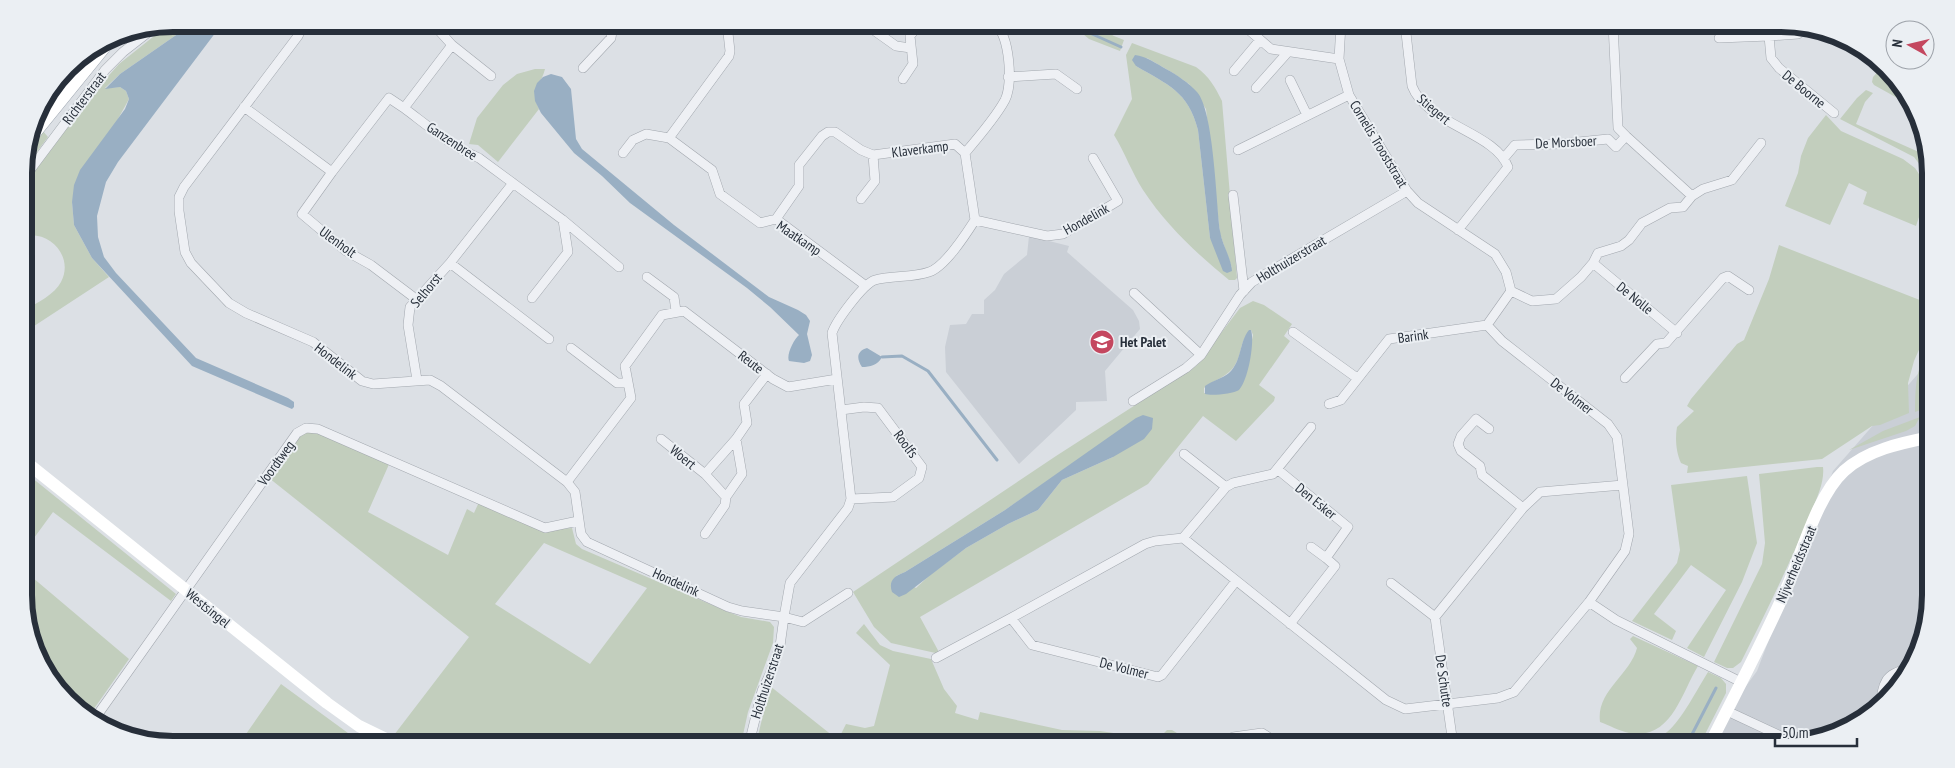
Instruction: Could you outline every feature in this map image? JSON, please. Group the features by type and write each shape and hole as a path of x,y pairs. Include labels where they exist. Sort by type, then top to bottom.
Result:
{"main road":[{"path":"42,123 96,56"},
{"name":"Nijverheidsstraat","path":"1714,735 1787,588 1830,487 1842,472 1855,461 1890,447 1922,439"},
{"name":"Westsingel","path":"33,468 327,703 359,726 379,736"}],"street":[{"name":"Hondelink","path":"300,33 184,187 179,197 185,252 230,303 246,313 312,342 362,381 373,384 430,380 441,386 567,482 575,492 581,534 587,542 742,611 784,617 803,622 848,593"},
{"path":"441,33 452,45 491,76"},
{"path":"583,68 611,38 612,33"},
{"path":"669,138 729,56 728,33"},
{"path":"878,33 896,46 911,48"},
{"path":"903,79 913,64 910,36 912,33"},
{"path":"784,617 790,583 848,508 851,499 832,333 835,325 866,286 874,280 930,272 940,265 975,220 966,153 1005,100 1009,86 1007,45 1002,33"},
{"path":"1252,33 1271,49 1339,59"},
{"name":"Cornelis Trooststraat","path":"1341,33 1339,59 1349,95 1407,191 1418,203 1458,230"},
{"name":"Stiegert","path":"1406,33 1412,86 1415,96 1446,122 1472,134 1504,158"},
{"path":"1613,33 1618,128 1692,196"},
{"path":"1718,38 1798,34"},
{"name":"Richterstraat","path":"33,166 105,70 123,52 144,35"},
{"name":"De Boorne","path":"1769,36 1771,58 1778,68 1834,113"},
{"path":"1234,71 1260,40"},
{"path":"404,108 452,45"},
{"path":"1256,88 1288,52"},
{"path":"1008,77 1056,74 1077,89"},
{"path":"1290,80 1307,115"},
{"name":"Cornelis Trooststraat","path":"1238,150 1349,95"},
{"name":"Ulenholt","path":"404,108 389,98 302,214 346,251 371,265 416,299"},
{"path":"244,107 332,172"},
{"name":"Ganzenbree","path":"404,108 451,144 479,158 513,183 563,220 619,267"},
{"name":"Klaverkamp","path":"776,219 799,186 799,165 822,136 828,132 836,132 861,150 873,155 955,144 966,153"},
{"name":"Maatkamp","path":"623,153 634,140 646,134 669,138 712,170 720,194 760,223 776,219 866,286"},
{"name":"De Morsboer","path":"1504,158 1514,145 1560,144 1608,139 1616,147 1626,136"},
{"path":"1511,291 1532,301 1556,299 1581,277 1593,263 1598,253 1621,246 1629,240 1642,223 1670,208 1684,207 1692,196 1702,189 1732,180 1761,143"},
{"name":"Klaverkamp","path":"861,199 874,181 873,155"},
{"name":"Hondelink","path":"975,220 1047,236 1063,234 1118,201 1092,158"},
{"path":"1487,326 1511,291 1506,272 1495,254 1458,230 1508,168 1504,158"},
{"name":"Selhorst","path":"417,380 408,325 410,307 450,263 513,183"},
{"name":"Holthuizerstraat","path":"1133,402 1186,368 1202,355 1244,291 1252,282 1407,191"},
{"path":"1233,195 1244,291"},
{"path":"532,298 568,252 563,220"},
{"name":"Selhorst","path":"450,263 549,339"},
{"name":"De Nolle","path":"1593,263 1677,332"},
{"path":"567,482 631,398 625,366 662,315 676,311 674,297 647,277"},
{"path":"1625,378 1657,344 1666,344 1723,278 1732,277 1749,290"},
{"path":"1134,293 1202,355"},
{"name":"Reute","path":"676,311 684,310 766,374 788,387 837,379"},
{"name":"Barink","path":"1329,404 1341,400 1389,339 1487,326"},
{"name":"De Volmer","path":"1183,538 1386,700 1405,709 1498,698 1514,692 1589,602 1625,551 1628,534 1617,437 1608,424 1502,341 1487,326"},
{"path":"1293,332 1358,378"},
{"path":"571,348 617,383 628,384"},
{"name":"Woert","path":"705,474 736,439 747,422 744,404 766,374"},
{"name":"Roolfs","path":"840,410 864,407 878,408 922,467 920,478 893,497 851,499"},
{"path":"1489,429 1476,419 1461,436 1458,444 1461,450 1480,466 1482,475 1523,508"},
{"path":"936,658 1146,544 1155,541 1183,538 1226,487 1233,483 1273,474 1278,470 1310,427"},
{"name":"Voordtweg","path":"98,714 297,433 306,428 318,429 364,448 545,528 578,521"},
{"name":"Woert","path":"662,439 705,474 726,497"},
{"path":"705,534 725,505 726,497 742,474 736,439"},
{"path":"1184,454 1226,487"},
{"name":"Den Esker","path":"1278,470 1348,527 1326,558"},
{"path":"1391,583 1435,617 1492,549 1523,508 1540,492 1623,485"},
{"path":"1290,624 1335,566 1311,547"},
{"name":"De Volmer","path":"1012,618 1032,645 1158,677 1162,675 1236,581"},
{"path":"1589,602 1616,620 1741,682"},
{"name":"Holthuizerstraat","path":"751,736 762,691 780,646 784,617"},
{"name":"De Schutte","path":"1435,617 1452,735"},
{"path":"1881,694 1882,687 1888,677 1900,671"},
{"path":"1726,711 1778,735"},
{"path":"1245,735 1262,733 1266,735"}],"shaded area":[{"path":"1029,236 1069,246 1067,252 1133,310 1139,321 1140,329 1105,371 1107,401 1076,402 1076,410 1019,464 946,372 945,347 950,325 966,324 972,314 984,314 984,300 995,290 1004,274 1027,255"},
{"path":"1922,369 1922,595 1918,631 1908,657 1899,673 1881,694 1852,717 1836,725 1809,733 1791,735 1710,735 1757,671 1833,471"}],"green space":[{"path":"179,33 120,74 105,88 120,87 126,91 129,99 72,202 74,225 92,258 109,277 33,327 33,305 55,290 61,282 64,264 58,248 43,237 33,235 33,173 95,91 119,64 157,34"},
{"path":"1082,33 1108,33 1124,40 1120,51 1089,39"},
{"path":"1132,43 1196,67 1205,74 1222,101 1237,278 1235,280 1229,280 1205,260 1162,215 1139,183 1114,135 1132,99 1126,55","holes":["1147,58 1189,84 1206,109 1220,234 1232,268 1210,238 1198,130 1189,106 1175,90 1136,66"]},
{"path":"535,69 545,69 535,92 539,109 498,162 478,145 469,144 477,118 503,85 517,74"},
{"path":"1878,71 1902,101 1874,85 1872,82 1873,77"},
{"path":"1866,90 1873,93 1865,102 1856,124 1921,153 1922,167 1914,157 1840,119"},
{"path":"1826,115 1841,131 1903,159 1915,168 1922,178 1922,208 1916,226 1863,204 1867,192 1849,183 1830,225 1785,206 1798,173 1801,156 1808,138"},
{"path":"42,130 48,137 34,156 37,137"},
{"path":"1779,245 1922,301 1922,343 1914,361 1908,383 1909,413 1880,425 1872,426 1822,459 1687,473 1688,466 1681,463 1678,455 1677,427 1694,411 1687,406 1691,399 1737,344 1744,340 1769,279"},
{"path":"1253,301 1264,305 1292,324 1284,336 1290,341 1259,385 1275,397 1274,401 1236,441 1203,416 1148,484 920,617 940,654 891,643 874,627 853,592 1056,456 1196,366 1240,308","holes":["1251,330 1253,335 1244,379 1232,392 1204,393 1204,388 1232,369 1243,342","1098,446 1113,457 1062,480 1038,510 1008,524 966,548 931,574 916,588 896,576 1005,510"]},
{"path":"1922,361 1922,409 1915,412 1915,395"},
{"path":"1920,417 1915,426 1906,431 1849,450 1883,431"},
{"path":"313,430 390,462 368,512 448,555 467,509 474,513 479,502 544,530 572,528 576,544 582,549 741,617 770,622 774,627 773,643 748,712 743,736 394,735 469,637 269,478 298,435","holes":["544,543 647,588 590,664 495,604"]},
{"path":"1823,467 1823,474 1816,500 1784,573 1741,662 1733,668 1727,668 1714,662 1762,564 1765,543 1759,474"},
{"path":"1747,476 1757,543 1742,582 1704,657 1687,648 1726,590 1691,565 1654,614 1676,631 1672,640 1632,621 1677,563 1680,550 1671,485"},
{"path":"33,479 176,594 171,601 53,512 33,539"},
{"path":"33,578 129,659 93,710 80,701 56,673 40,640 35,622"},
{"path":"864,624 880,645 893,651 931,659 944,689 957,706 955,713 978,720 980,712 1062,730 1100,731 1130,735 840,736 846,724 865,728 874,726 890,665 856,633"},
{"path":"1633,636 1698,666 1680,702 1665,723 1655,730 1643,734 1625,732 1600,722 1600,711 1603,701 1628,667 1637,648 1630,639"},
{"path":"1708,672 1721,678 1726,684 1726,693 1705,735 1662,735 1672,727 1689,704"},
{"path":"281,684 352,736 245,736"},
{"path":"770,686 832,736 758,736"},
{"path":"1167,730 1172,730 1181,735 1162,735"},
{"path":"1595,733 1606,735 1586,735"}],"water":[{"path":"179,33 215,33 118,162 106,182 97,216 98,237 104,257 116,273 196,358 288,398 294,402 292,409 192,366 92,258 74,225 72,202 74,185 80,170 125,109 129,99 126,91 120,87 105,89 120,74"},
{"path":"1135,55 1151,60 1183,79 1197,92 1203,102 1211,137 1220,231 1232,271 1227,273 1223,271 1210,238 1198,130 1194,117 1189,106 1175,90 1136,66 1132,60"},
{"path":"551,74 562,77 571,89 576,139 582,149 674,225 769,297 806,315 810,321 807,334 812,355 810,361 804,363 789,361 791,347 799,335 770,307 747,288 630,203 574,153 541,113 535,101 534,91 537,83 543,77"},
{"path":"1249,330 1251,330 1252,343 1248,370 1239,390 1217,395 1205,394 1205,386 1227,375 1233,368 1243,340"},
{"path":"867,348 882,357 874,365 862,367 858,355"},
{"path":"1143,415 1153,418 1152,429 1144,439 1113,457 1062,480 1038,510 1008,524 966,548 906,594 899,597 892,592 891,584 895,577 1005,510"}],"waterway":[{"path":"1090,33 1121,47"},
{"path":"882,357 902,356 928,371 997,460"},
{"path":"1692,735 1716,688"}],"place":[{"name":"Het Palet","path":"1102,342"}]}
